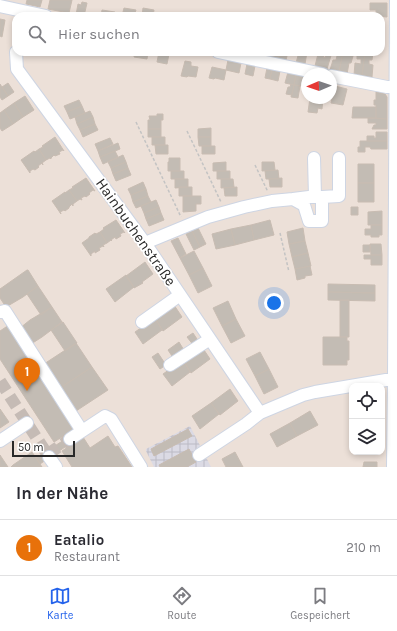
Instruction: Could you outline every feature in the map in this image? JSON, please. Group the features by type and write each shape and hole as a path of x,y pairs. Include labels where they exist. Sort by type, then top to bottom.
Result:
{"street":[{"path":"393,467 396,346 396,0"},
{"path":"0,6 18,12"},
{"name":"Hainbuchenstraße","path":"16,56 17,68 145,242 260,413"},
{"path":"237,56 301,69"},
{"path":"337,77 387,87 396,87"},
{"path":"293,199 304,205 309,221 322,221 314,158"},
{"path":"145,242 208,217 244,206 272,201 339,196 339,158"},
{"path":"142,322 180,295"},
{"path":"3,312 82,431"},
{"path":"170,365 210,339"},
{"path":"199,455 260,413 302,392 394,380"},
{"path":"70,439 105,416 111,419 141,467"},
{"path":"0,441 27,423"}],"path":[{"path":"136,122 186,226"},
{"path":"187,131 225,211"},
{"path":"255,165 272,201"},
{"path":"280,233 289,272"}],"shaded area":[{"path":"190,426 211,467 154,467 146,449"}],"building":[{"path":"27,0 42,0 40,7 26,4"},
{"path":"50,0 72,0 69,12 48,9"},
{"path":"82,2 87,3 85,12 77,12 78,4 81,5"},
{"path":"370,3 387,3 387,17 385,17 385,12 370,10"},
{"path":"124,8 136,10 135,12 123,12"},
{"path":"143,8 154,10 154,12 142,12"},
{"path":"102,10 115,12 102,12"},
{"path":"0,19 5,20 2,37 0,36"},
{"path":"134,56 147,56 147,59"},
{"path":"158,56 169,56 167,64 157,62"},
{"path":"270,56 279,56 278,59"},
{"path":"279,56 287,56 286,60 278,59"},
{"path":"298,56 306,56 305,64 296,63"},
{"path":"318,56 324,56 323,57 325,58 325,56 331,56 327,68 315,66"},
{"path":"337,56 342,56 339,72 337,72 337,68 331,68 333,60 336,60"},
{"path":"342,56 353,56 351,63 349,63 347,74 339,72"},
{"path":"357,56 364,56 362,76 354,75 355,63 361,64 361,59 357,59"},
{"path":"364,56 373,56 372,60 369,60 369,64 373,65 372,77 362,76"},
{"path":"228,60 241,63 239,73 226,70"},
{"path":"185,61 191,62 191,66 198,67 196,77 181,76"},
{"path":"247,64 255,66 253,76 245,74"},
{"path":"212,67 226,70 224,80 209,78"},
{"path":"267,68 272,69 270,79 265,78"},
{"path":"272,69 280,71 278,81 270,79"},
{"path":"288,72 296,74 294,85 285,83"},
{"path":"296,74 301,75 301,86 294,85"},
{"path":"8,83 14,92 8,96 2,87"},
{"path":"0,84 8,96 2,100 0,97"},
{"path":"291,84 294,85 292,95 286,94 288,87 290,87"},
{"path":"294,85 300,86 298,98 291,97"},
{"path":"337,86 347,89 343,105 337,104"},
{"path":"376,92 385,94 387,97 387,119 376,118 376,105 374,105 374,100 376,100"},
{"path":"25,96 34,110 23,117 14,103"},
{"path":"79,100 82,106 67,112 64,106"},
{"path":"14,103 23,117 13,124 4,110"},
{"path":"309,104 322,104 322,109 318,108 317,113 308,112"},
{"path":"82,106 85,113 70,119 67,112"},
{"path":"353,107 376,107 376,118 352,118"},
{"path":"4,110 13,124 2,131 0,128 0,113"},
{"path":"90,111 93,117 77,124 75,117"},
{"path":"157,114 163,114 161,129 148,129 148,120 150,120 149,116 157,116"},
{"path":"93,117 95,124 80,130 77,124"},
{"path":"368,118 387,119 387,129 372,129 376,123 368,123"},
{"path":"95,124 98,130 83,137 80,130"},
{"path":"211,128 211,137 198,137 198,129"},
{"path":"148,129 161,129 161,137 148,137"},
{"path":"376,132 387,132 387,141 367,141 367,136 374,136 374,138 376,138"},
{"path":"55,137 64,151 59,152 60,154 55,156 54,155 51,159 46,160 39,149"},
{"path":"152,137 165,137 165,145 152,145"},
{"path":"198,137 211,137 211,146 199,146"},
{"path":"110,138 113,144 98,151 95,144"},
{"path":"360,141 387,141 387,149 371,149 370,147 365,147 365,152 358,152"},
{"path":"118,143 120,149 100,157 98,151"},
{"path":"155,145 168,145 168,154 156,154"},
{"path":"202,146 215,146 215,154 202,154"},
{"path":"39,149 46,160 35,170 33,169 30,171 30,173 21,160"},
{"path":"115,151 118,157 103,164 100,157"},
{"path":"123,155 126,162 111,168 108,162"},
{"path":"169,158 180,158 180,171 168,171"},
{"path":"126,162 128,168 113,174 111,168"},
{"path":"226,162 226,171 213,171 213,163"},
{"path":"262,162 274,162 275,170 262,171"},
{"path":"358,164 374,164 374,183 358,183"},
{"path":"128,168 131,175 116,181 113,174"},
{"path":"278,170 279,179 266,179 265,171"},
{"path":"171,171 184,171 184,179 171,179"},
{"path":"217,171 230,171 230,179 217,179"},
{"path":"86,178 95,191 93,190 86,197 81,198 82,200 80,199 77,201 69,190"},
{"path":"282,178 282,187 270,187 269,179"},
{"path":"175,179 188,179 188,187 175,188"},
{"path":"221,179 233,179 234,187 221,188"},
{"path":"143,182 146,189 131,195 128,189"},
{"path":"358,183 374,183 374,202 358,202"},
{"path":"179,187 192,187 192,196 179,196"},
{"path":"237,187 237,196 225,196 224,188"},
{"path":"146,189 148,196 133,202 131,195"},
{"path":"69,190 77,201 73,204 73,206 72,204 65,211 60,212 61,214 52,201"},
{"path":"148,196 151,202 136,208 133,202"},
{"path":"183,196 201,196 201,204 196,204 196,211 183,212"},
{"path":"156,200 159,207 144,213 141,206"},
{"path":"159,207 161,213 146,219 144,213"},
{"path":"351,207 358,207 358,215 351,215"},
{"path":"382,211 382,225 368,225 368,212"},
{"path":"161,213 164,220 149,226 146,219"},
{"path":"116,220 125,233 120,234 121,236 116,239 115,237 107,243 100,232 104,229 103,228"},
{"path":"270,220 274,235 254,240 251,225"},
{"path":"251,225 254,240 235,245 231,229"},
{"path":"371,225 382,225 382,235 379,235 379,237 371,237 371,235 365,235 365,229 371,229"},
{"path":"198,228 206,244 200,247 192,231"},
{"path":"303,228 305,241 289,244 287,232"},
{"path":"231,229 235,245 216,249 212,234"},
{"path":"192,231 200,247 194,250 186,234"},
{"path":"100,232 107,243 103,245 104,247 99,248 100,250 91,254 91,256 82,243 95,233"},
{"path":"178,238 186,254 180,258 171,241"},
{"path":"305,241 308,253 292,257 289,244"},
{"path":"370,244 381,244 382,255 371,255"},
{"path":"363,245 370,245 370,252 363,252"},
{"path":"194,251 203,268 189,275 180,258"},
{"path":"308,253 311,266 295,269 292,257"},
{"path":"364,255 382,255 382,265 371,265 371,259 364,259"},
{"path":"145,262 153,274 142,282 143,283 134,288 126,276"},
{"path":"310,266 312,275 305,276 305,278 297,280 295,269"},
{"path":"203,268 212,286 198,293 189,275"},
{"path":"27,270 38,286 6,307 0,298 0,289"},
{"path":"126,275 134,287 115,302 106,289"},
{"path":"328,284 375,285 375,293 328,292"},
{"path":"38,286 52,307 41,315 27,294"},
{"path":"328,292 375,293 375,301 328,300"},
{"path":"340,300 349,300 349,337 340,337"},
{"path":"228,301 236,319 222,326 213,308"},
{"path":"174,305 182,317 163,331 155,318"},
{"path":"52,307 62,322 31,344 20,328 30,320"},
{"path":"155,318 162,330 143,344 135,332"},
{"path":"236,319 245,336 231,343 222,326"},
{"path":"63,322 77,343 65,351 51,330"},
{"path":"9,325 76,428 54,442 0,359 0,331"},
{"path":"193,333 199,342 194,346 187,337"},
{"path":"323,337 347,337 347,341 349,341 349,360 347,360 347,365 323,365"},
{"path":"179,342 185,352 174,359 168,350"},
{"path":"76,343 92,367 60,388 44,364"},
{"path":"202,347 210,359 191,373 183,360"},
{"path":"260,352 269,369 255,376 246,359"},
{"path":"158,353 166,365 160,369 152,357"},
{"path":"183,360 190,372 172,386 163,374"},
{"path":"92,367 108,390 76,411 60,388"},
{"path":"269,369 278,387 264,394 255,376"},
{"path":"230,389 238,401 220,415 211,403"},
{"path":"211,403 219,414 200,429 192,416"},
{"path":"0,409 9,422 0,428"},
{"path":"310,411 318,425 297,436 290,423"},
{"path":"290,423 297,436 277,447 270,434"},
{"path":"188,429 192,436 154,456 151,449"},
{"path":"67,434 74,444 69,447 68,445 40,464 36,458 64,440 62,437"},
{"path":"108,436 115,447 118,446 132,467 72,467 62,451 83,437 90,448"},
{"path":"189,449 196,462 187,467 160,467 159,465"},
{"path":"32,452 42,467 11,467 13,465"},
{"path":"235,452 243,467 226,467 222,459"},
{"path":"0,455 8,467 0,467"},
{"path":"364,462 377,462 377,467 363,467"}],"tunnel":[{"path":"0,381 49,457"},
{"path":"48,454 70,439"}],"place":[{"name":"Eatalio","path":"27,391"}]}
